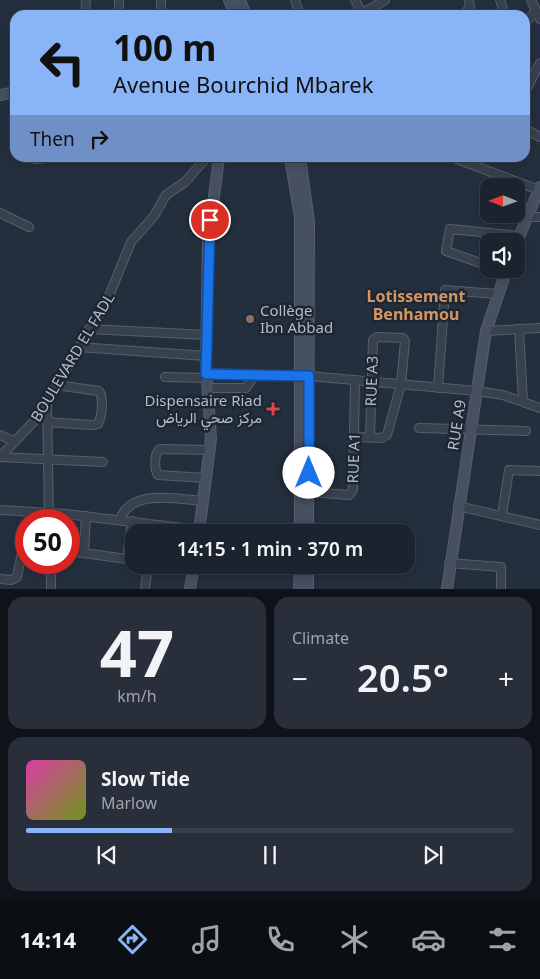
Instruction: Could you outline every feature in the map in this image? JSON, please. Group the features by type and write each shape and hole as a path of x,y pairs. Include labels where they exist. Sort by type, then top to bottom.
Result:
{"main road":[{"path":"200,524 212,420 206,356 208,230 218,162"},
{"path":"291,162 300,217 309,492 308,524"},
{"path":"300,524 309,221 301,162"},
{"path":"521,233 539,189"},
{"name":"RUE A9","path":"447,589 449,563 486,331 501,278"},
{"path":"190,589 193,574"},
{"path":"299,589 300,574"},
{"path":"308,574 308,589"}],"street":[{"path":"369,10 385,0"},
{"path":"531,0 535,12 540,19"},
{"path":"530,18 535,12"},
{"path":"530,82 540,63"},
{"name":"BOULEVARD EL FADL","path":"0,457 33,424 107,301 131,242 154,216 166,195 185,182 202,162"},
{"path":"465,162 539,189"},
{"path":"0,213 29,227"},
{"path":"528,217 540,217"},
{"path":"480,234 450,230 446,251 480,263"},
{"path":"438,388 445,290 497,294"},
{"path":"486,331 540,328"},
{"path":"89,329 207,335"},
{"path":"519,329 523,401"},
{"name":"RUE A3","path":"374,338 403,338 405,342 401,384 385,437 370,438 370,381 374,338"},
{"path":"78,347 206,356"},
{"path":"207,380 246,388 254,376 304,376 370,381 503,395 540,408"},
{"path":"165,377 207,380 304,376"},
{"name":"RUE A1","path":"309,492 345,495 351,493 355,380"},
{"path":"46,422 92,425 98,424 100,419 102,396 99,391 56,385"},
{"path":"48,399 46,422 48,509"},
{"path":"419,428 526,431"},
{"path":"0,435 14,441"},
{"path":"354,437 370,438"},
{"path":"206,478 158,475 155,471 156,453 160,448 210,450"},
{"path":"0,457 103,462"},
{"path":"502,515 509,470 540,471"},
{"path":"120,520 126,508 147,499 203,500"},
{"path":"458,506 540,524"},
{"path":"0,510 15,513"},
{"path":"80,516 153,524"},
{"path":"84,553 86,516"},
{"path":"80,552 125,558"},
{"path":"449,563 501,568 501,589"},
{"path":"0,579 12,580 17,577 18,574"},
{"path":"51,574 52,589"},
{"path":"145,589 147,574"}],"place":[{"name":"Collège Ibn Abbad","path":"250,319"},
{"name":"Dispensaire Riad مركز صحي الرياض","path":"273,409"}],"district":[{"name":"Lotissement Benhamou","path":"416,305"}],"route":[{"path":"210,220 206,374 309,376 309,473"}]}
